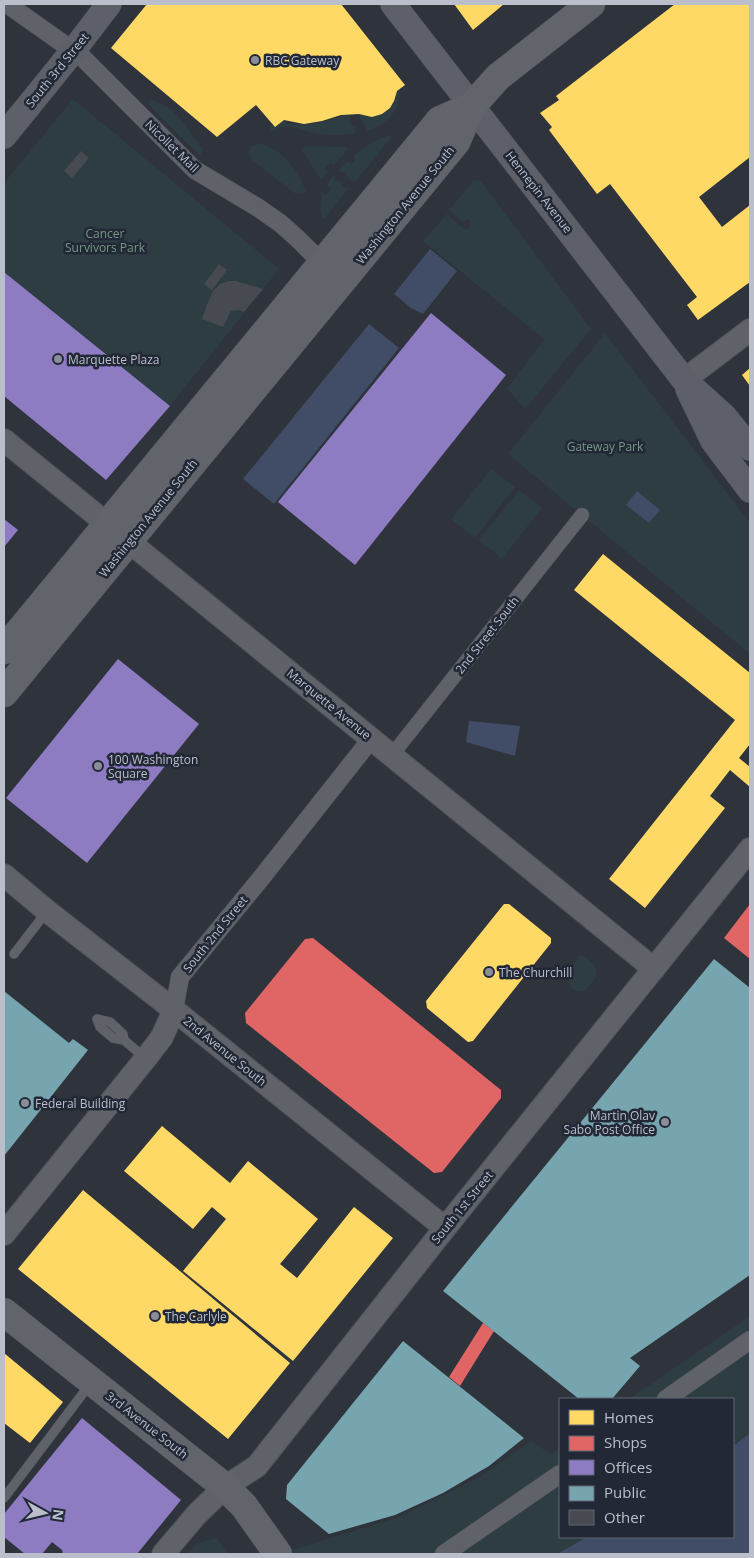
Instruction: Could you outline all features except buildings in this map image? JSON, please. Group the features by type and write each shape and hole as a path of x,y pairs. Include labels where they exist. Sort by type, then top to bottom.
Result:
{"main road":[{"name":"South 3rd Street","path":"4,136 109,4"},
{"name":"Hennepin Avenue","path":"393,4 684,380 724,416 750,448"},
{"path":"4,650 440,120 472,106 498,77 591,4"},
{"name":"Washington Avenue South","path":"4,693 456,142 472,106"},
{"name":"Hennepin Avenue","path":"684,380 713,441 750,490"},
{"name":"3rd Avenue South","path":"4,1312 225,1487 244,1506 277,1553"}],"street":[{"name":"Nicollet Mall","path":"7,4 82,57 195,170 280,223 342,282"},
{"path":"684,380 750,330"},
{"name":"Marquette Avenue","path":"4,440 654,969"},
{"name":"2nd Street South","path":"392,755 582,515"},
{"name":"South 2nd Street","path":"4,1234 162,1036 174,1010 180,977 372,738"},
{"name":"South 1st Street","path":"163,1554 197,1514 225,1487 257,1466 445,1228 750,850"},
{"name":"2nd Avenue South","path":"4,875 445,1228"},
{"path":"667,1398 750,1340"},
{"path":"444,1554 559,1475"}],"lane":[{"path":"14,954 47,911"},
{"path":"124,1040 146,1058"},
{"path":"4,1498 92,1382"}],"green space":[{"path":"400,89 398,104 391,116 381,125 367,131 355,110 396,93"},
{"name":"Cancer Survivors Park","path":"73,99 279,269 170,406 4,272 4,183"},
{"path":"150,100 167,107 181,119 203,149 200,155 148,104"},
{"path":"348,113 352,127 355,126 356,133 324,135 289,127 283,127 271,132 270,125 274,127 283,120 287,124 311,124"},
{"path":"388,135 391,138 354,183 344,172 342,173 339,170 347,161 351,164 356,159 353,156 370,144"},
{"path":"259,143 275,150 288,161 299,175 306,192 294,193 252,160 248,153 252,146"},
{"path":"305,146 346,147 349,149 333,165 330,163 325,169 328,171 321,180 302,150"},
{"path":"333,175 336,177 335,179 343,183 342,185 349,188 324,219 321,210 321,199 323,193 326,195 331,189 327,185"},
{"path":"474,180 480,181 483,184 591,329 525,409 507,389 544,339 423,241 447,214 464,229 470,227 471,220 468,219 462,222 449,210"},
{"name":"Gateway Park","path":"605,333 750,523 750,654 508,454"},
{"path":"491,469 515,487 475,538 451,519"},
{"path":"519,490 542,508 502,559 479,540"},
{"path":"578,956 584,956 594,965 597,973 585,991 576,991 571,988 568,974"},
{"path":"750,1316 750,1433 734,1445 734,1398 630,1398"},
{"path":"531,1441 551,1454 559,1448 559,1538 585,1538 557,1554 279,1554 399,1517 480,1477"},
{"path":"217,1538 228,1554 186,1554 197,1543"}],"water":[{"path":"430,249 457,271 423,314 411,308 394,294"},
{"path":"369,324 399,348 274,504 243,479"},
{"path":"637,491 660,510 649,523 626,505"},
{"path":"469,721 520,726 515,756 466,742"},
{"path":"750,1433 750,1554 557,1554 585,1538 734,1538 734,1445"}],"place":[{"name":"RBC Gateway","path":"255,60"},
{"name":"Marquette Plaza","path":"58,359"},
{"name":"100 Washington Square","path":"98,766"},
{"name":"The Churchill","path":"489,972"},
{"name":"Federal Building","path":"25,1103"},
{"name":"Martin Olav Sabo Post Office","path":"665,1122"},
{"name":"The Carlyle","path":"155,1316"}]}
